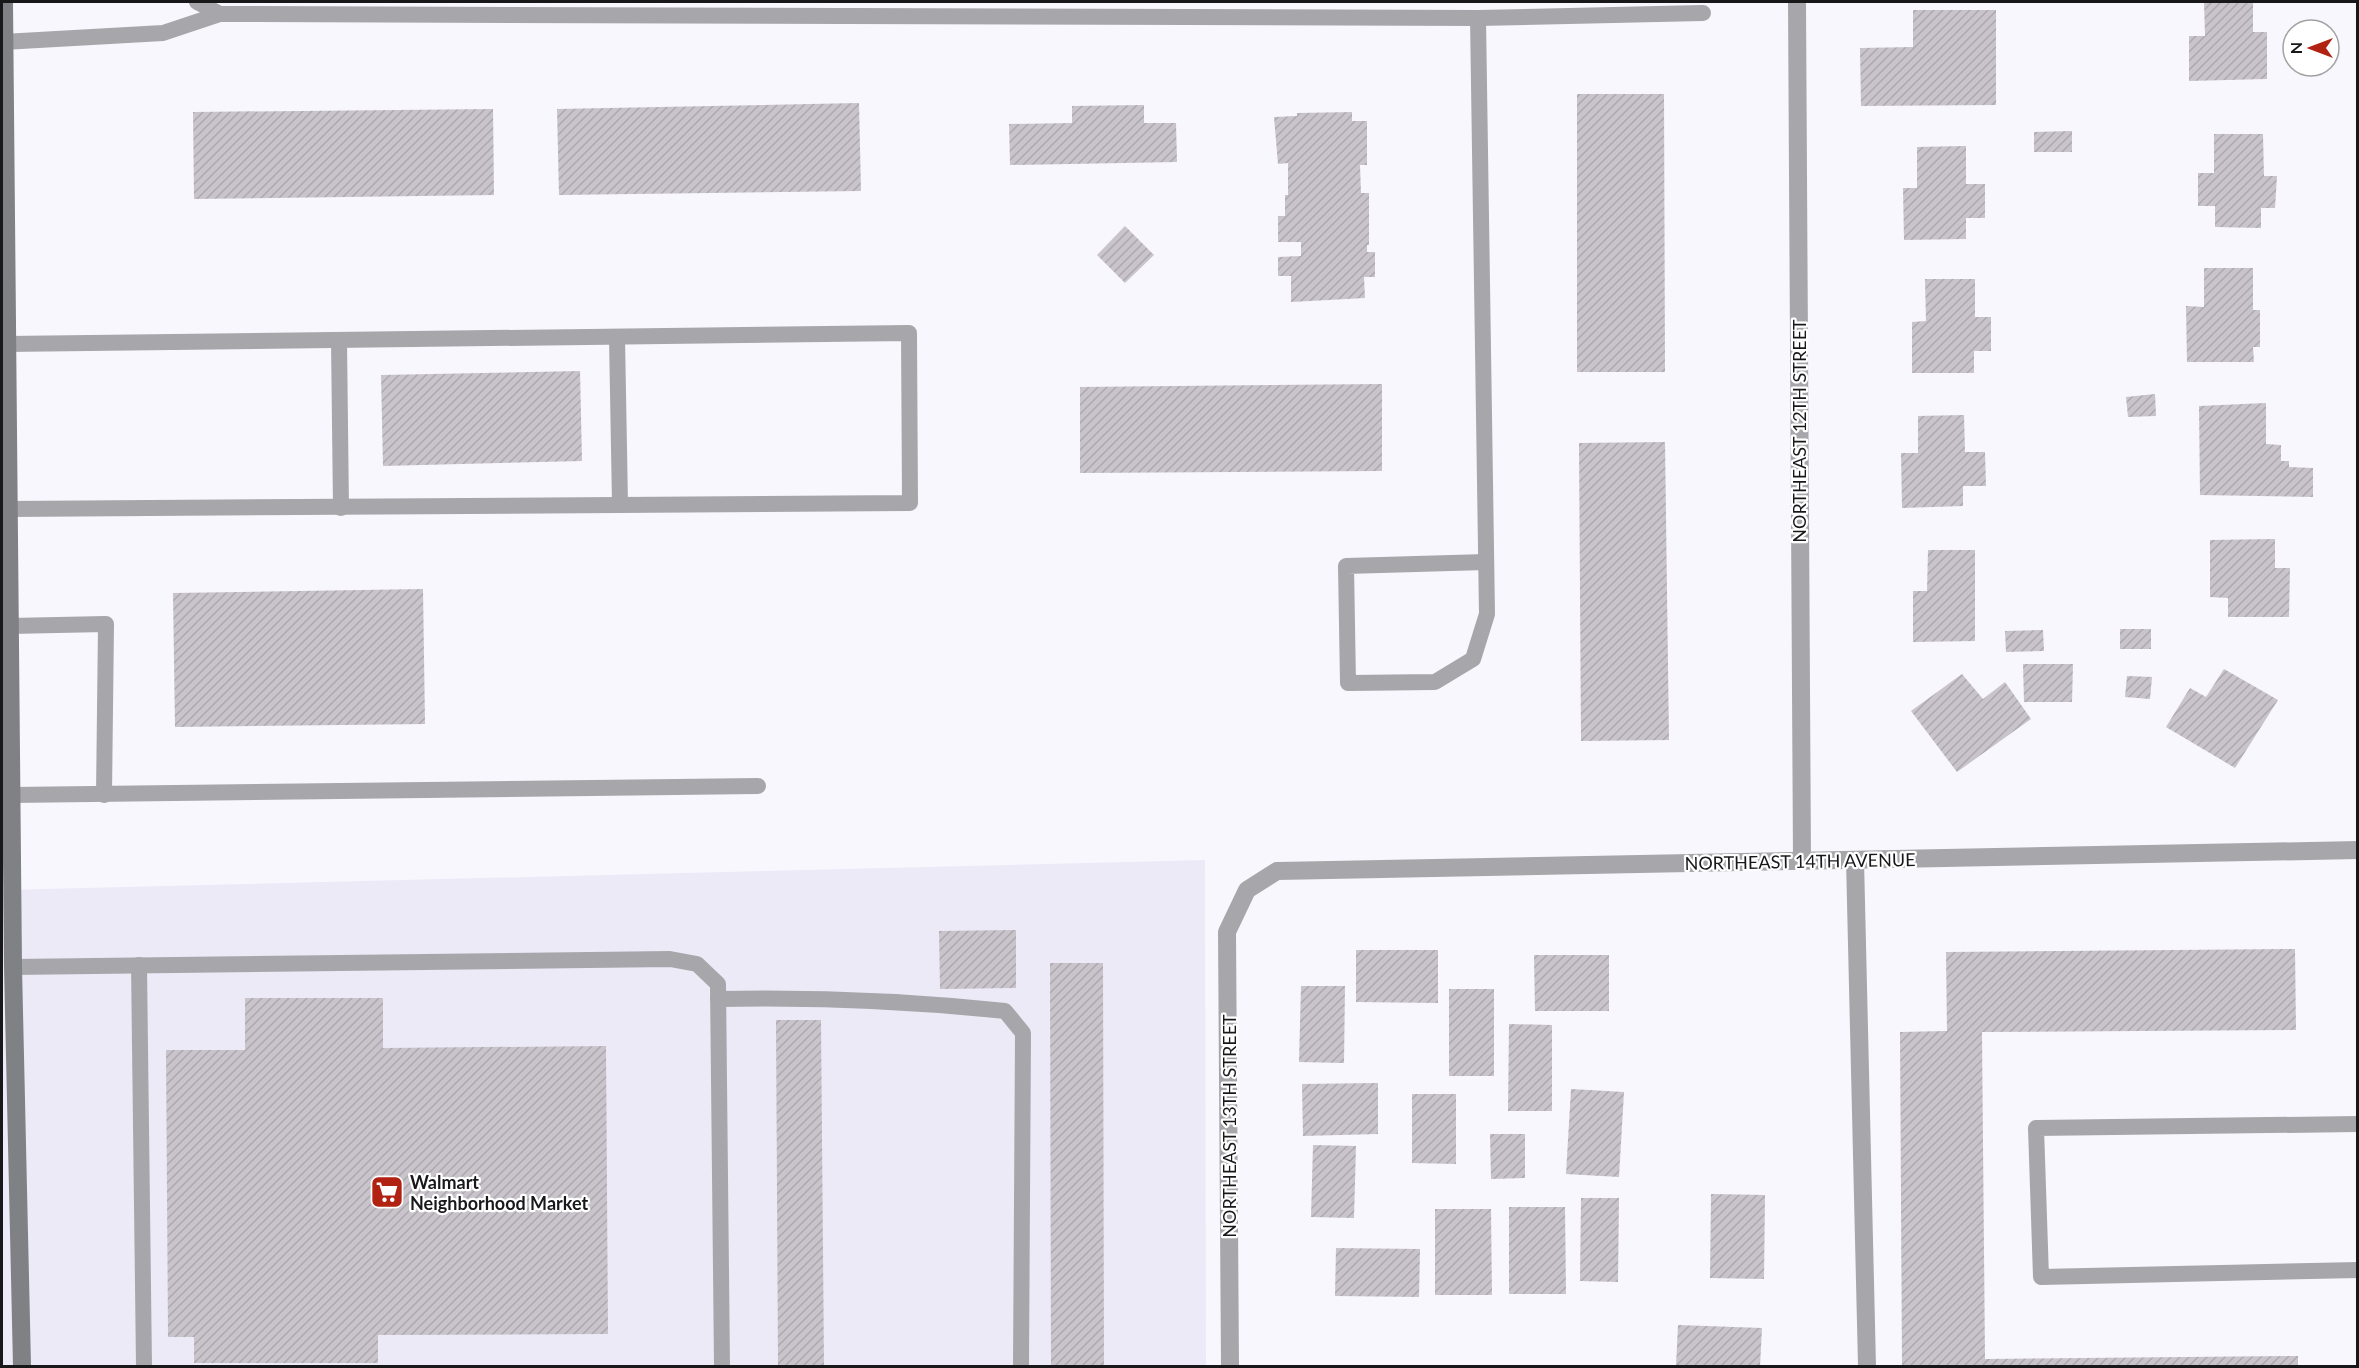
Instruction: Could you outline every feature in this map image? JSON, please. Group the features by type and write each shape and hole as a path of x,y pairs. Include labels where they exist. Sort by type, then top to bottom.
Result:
{"street":[{"path":"4,2 8,509 5,592 9,626 13,967 9,1090 22,1366"},
{"name":"NORTHEAST 12TH STREET","path":"1797,2 1802,861"},
{"name":"NORTHEAST 14TH AVENUE","path":"1247,890 1277,871 2358,850"},
{"path":"1855,860 1867,1366"},
{"name":"NORTHEAST 13TH STREET","path":"1230,1366 1227,933 1247,890"}],"lane":[{"path":"197,2 220,14"},
{"path":"3,42 163,33 220,14 589,8 1478,18 1703,13"},
{"path":"1478,18 1487,614 1473,659 1435,682 1348,683 1346,566 1486,562"},
{"path":"6,344 909,333 910,503 8,509"},
{"path":"617,337 620,504"},
{"path":"339,341 341,508"},
{"path":"9,626 106,624 104,795"},
{"path":"11,795 758,786"},
{"path":"13,967 670,959 696,964 718,984 722,1366"},
{"path":"139,965 144,1366"},
{"path":"718,999 783,998 937,1004 1005,1011 1023,1033 1021,1366"},
{"path":"2358,1124 2036,1128 2041,1277 2358,1270"}],"shaded area":[{"path":"1205,860 1206,1366 2,1366 2,890"}],"building":[{"path":"2204,2 2253,2 2253,32 2267,32 2267,79 2189,81 2189,36 2205,36"},
{"path":"1913,10 1996,10 1996,105 1861,106 1860,48 1913,47"},
{"path":"1577,94 1664,94 1665,372 1577,372"},
{"path":"859,103 861,191 559,195 557,109"},
{"path":"1144,105 1144,123 1176,123 1177,162 1010,165 1009,124 1072,123 1072,106"},
{"path":"493,109 494,195 194,199 193,112"},
{"path":"1352,112 1352,121 1367,121 1367,165 1360,165 1361,193 1369,193 1367,252 1375,252 1375,277 1364,277 1365,298 1291,302 1291,276 1278,276 1278,257 1301,256 1301,242 1278,242 1278,216 1285,216 1285,195 1288,195 1288,163 1278,164 1274,117 1297,116 1297,113"},
{"path":"2072,131 2072,152 2034,152 2034,132"},
{"path":"2214,134 2263,134 2264,176 2277,176 2275,208 2261,208 2261,228 2215,227 2215,206 2198,206 2198,173 2214,173"},
{"path":"1966,146 1966,184 1985,184 1985,218 1966,218 1966,239 1904,240 1903,188 1917,188 1917,147"},
{"path":"1125,226 1154,255 1125,283 1097,255"},
{"path":"2204,268 2253,268 2253,310 2260,310 2260,347 2253,347 2254,362 2187,362 2186,306 2204,307"},
{"path":"1925,279 1975,279 1975,317 1991,317 1991,351 1974,351 1974,373 1912,373 1912,322 1926,321"},
{"path":"580,371 582,461 383,466 381,375"},
{"path":"1382,384 1382,471 1080,473 1080,387"},
{"path":"2155,394 2156,416 2128,417 2126,397"},
{"path":"2266,403 2266,444 2281,445 2281,461 2289,461 2289,467 2313,468 2313,497 2200,495 2199,406"},
{"path":"1964,415 1965,452 1985,452 1986,486 1963,486 1963,506 1902,508 1901,453 1918,453 1918,416"},
{"path":"1665,442 1669,740 1581,741 1579,443"},
{"path":"2275,539 2275,568 2290,568 2289,617 2228,617 2228,598 2210,597 2210,540"},
{"path":"1928,550 1975,550 1975,641 1913,642 1913,591 1927,591"},
{"path":"423,589 425,724 175,727 173,593"},
{"path":"2120,629 2151,629 2151,649 2120,649"},
{"path":"2043,630 2044,651 2006,652 2005,631"},
{"path":"2023,664 2073,664 2072,702 2024,702"},
{"path":"2224,669 2278,700 2235,768 2166,727 2190,688 2206,697"},
{"path":"1962,674 1983,699 2005,682 2031,719 1957,772 1911,711"},
{"path":"2127,676 2152,677 2150,699 2125,697"},
{"path":"1016,930 1016,988 940,989 939,931"},
{"path":"2295,949 2296,1030 1982,1032 1985,1359 2298,1356 2298,1366 1902,1366 1900,1032 1947,1031 1946,952"},
{"path":"1356,950 1438,950 1438,1003 1356,1002"},
{"path":"1534,955 1609,955 1609,1011 1535,1011"},
{"path":"1050,963 1103,963 1104,1366 1051,1366"},
{"path":"1301,986 1345,986 1344,1063 1299,1062"},
{"path":"1449,989 1494,989 1494,1076 1449,1076"},
{"name":"Walmart Neighborhood Market","path":"245,998 383,998 383,1048 606,1046 608,1334 378,1335 378,1363 194,1363 194,1337 168,1337 166,1050 245,1050"},
{"path":"776,1020 821,1020 824,1366 778,1366"},
{"path":"1509,1024 1552,1025 1552,1111 1508,1111"},
{"path":"1378,1083 1378,1134 1303,1136 1302,1084"},
{"path":"1571,1089 1624,1092 1619,1177 1566,1174"},
{"path":"1412,1094 1456,1094 1456,1164 1412,1163"},
{"path":"1490,1134 1525,1134 1525,1178 1491,1179"},
{"path":"1313,1145 1356,1146 1354,1218 1311,1217"},
{"path":"1711,1194 1765,1195 1764,1279 1710,1278"},
{"path":"1581,1198 1619,1198 1618,1282 1580,1281"},
{"path":"1509,1207 1565,1207 1566,1294 1509,1294"},
{"path":"1435,1209 1491,1209 1492,1295 1435,1295"},
{"path":"1336,1248 1420,1249 1419,1297 1335,1296"},
{"path":"1678,1325 1762,1328 1760,1366 1676,1366"}],"place":[{"name":"Walmart Neighborhood Market","path":"387,1192"}]}
